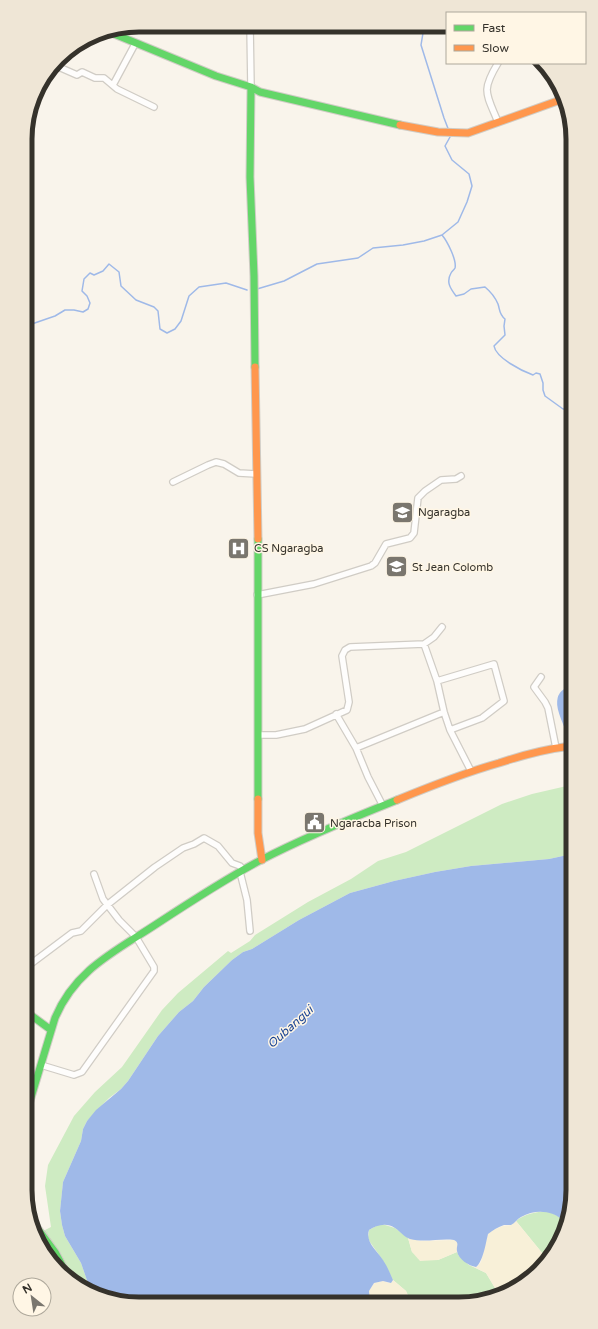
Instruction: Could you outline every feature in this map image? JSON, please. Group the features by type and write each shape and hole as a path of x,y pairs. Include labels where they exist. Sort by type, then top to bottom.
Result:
{"main road":[{"path":"115,35 216,76 251,87 260,92 442,134 468,133 559,100"},
{"path":"251,87 250,177 254,276 257,474 258,833 262,860"},
{"path":"32,1094 60,1006 74,985 86,973 136,937 208,890 262,860 425,788 471,771 518,757 566,746"},
{"path":"32,1016 52,1030"},
{"path":"41,1233 61,1263"}],"street":[{"path":"250,32 251,87"},
{"path":"113,85 135,44"},
{"path":"497,64 491,75 487,87 487,95 498,122"},
{"path":"61,68 77,75 82,72 95,78 102,77 123,92 154,107"},
{"path":"173,482 216,462 224,464 239,474 257,474"},
{"path":"258,595 314,584 371,566 375,563 386,544 410,538 414,533 418,498 441,480 456,479 461,476"},
{"path":"258,735 276,735 305,729 347,710 349,702 342,656 345,650 350,647 424,644 434,637 442,627"},
{"path":"424,644 437,682 450,730 471,771"},
{"path":"437,682 494,664 504,701 482,718 450,730"},
{"path":"541,677 534,687 548,708 558,747"},
{"path":"356,748 444,712"},
{"path":"336,714 356,748 368,777 383,806"},
{"path":"32,963 72,933 81,930 107,906 155,867 183,848 204,838 218,846 232,863 240,866 247,900 250,931"},
{"path":"41,1065 74,1075 82,1072 154,971 154,967 136,937 119,920 102,899 94,874"}],"green space":[{"path":"566,786 566,855 549,859 471,866 435,872 350,893 299,920 252,949 243,952 232,960 204,987 193,1001 179,1012 158,1036 128,1081 87,1121 83,1129 81,1141 63,1182 60,1211 65,1236 81,1263 88,1284 72,1273 59,1250 45,1230 51,1227 45,1186 48,1165 74,1116 95,1092 122,1067 162,1010 178,993 228,951 231,953 250,941 255,935 308,902 351,879 378,861 406,852 502,804 532,794"},
{"path":"547,1211 562,1219 552,1244 545,1254 516,1221 526,1215"},
{"path":"378,1225 385,1225 395,1228 408,1238 412,1252 438,1260 457,1252 459,1256 469,1265 486,1273 496,1290 473,1296 409,1297 406,1291 393,1280 382,1259 370,1242 368,1238 369,1230"},
{"path":"45,1230 59,1250 72,1273 54,1255 46,1244 41,1232"}],"sand":[{"path":"516,1221 545,1254 535,1266 519,1279 496,1290 486,1273 474,1267 478,1266 481,1262 488,1234 503,1226 511,1225"},
{"path":"408,1238 421,1241 454,1240 458,1244 457,1252 438,1260 420,1261 412,1252"},
{"path":"393,1280 406,1291 409,1297 370,1297 369,1291 374,1283 383,1281 389,1283"}],"water":[{"name":"Oubangui","path":"566,855 566,1197 562,1219 549,1213 538,1212 526,1214 511,1225 504,1225 498,1228 488,1234 481,1261 476,1267 467,1264 459,1257 457,1243 454,1240 416,1240 406,1237 389,1225 375,1227 369,1230 368,1234 370,1242 384,1262 393,1280 391,1283 383,1281 374,1283 369,1291 370,1297 139,1297 118,1295 88,1284 81,1263 65,1236 60,1211 63,1182 81,1141 83,1129 87,1121 96,1110 121,1089 128,1081 158,1036 179,1012 193,1001 204,987 232,960 243,952 252,949 299,920 350,893 435,872 471,866 549,859"}],"waterway":[{"path":"423,32 421,45 449,131"},
{"path":"442,235 458,222 472,186 469,174 452,160 445,146 450,137"},
{"path":"257,289 284,281 317,264 358,258 373,248 403,245 424,241 442,235 455,260 455,268 451,272 449,279 450,288 456,296 464,294 471,289 485,287 491,293 496,299 501,314 505,319 505,335 494,346 496,351 499,355 516,367 533,375 536,373 540,374 545,396 563,409 566,409"},
{"path":"32,324 55,316 65,310 83,312 88,309 90,303 87,296 82,291 84,279 90,273 94,275 103,271 109,264 119,272 121,286 136,300 154,307 158,311 160,329 167,333 175,329 181,321 189,296 199,287 226,283 247,290"},
{"path":"566,694 562,698 562,709 566,720"}],"traffic: fast":[{"path":"116,35 216,76 251,87 260,92 400,125"},
{"path":"251,87 250,177 254,276 255,367"},
{"path":"258,539 258,799"},
{"path":"32,1094 55,1018 63,1001 73,987 97,964 194,899 248,867 312,836 397,800"},
{"path":"32,1016 51,1030"},
{"path":"41,1233 61,1263"}],"traffic: slow":[{"path":"400,125 438,132 468,133 559,101"},
{"path":"255,367 258,539"},
{"path":"397,800 448,780 517,757 566,747"},
{"path":"258,799 258,833 262,860"}],"place":[{"name":"Ngaragba","path":"402,512"},
{"name":"CS Ngaragba","path":"238,548"},
{"name":"St Jean Colomb","path":"397,567"},
{"name":"Ngaracba Prison","path":"315,823"}]}
